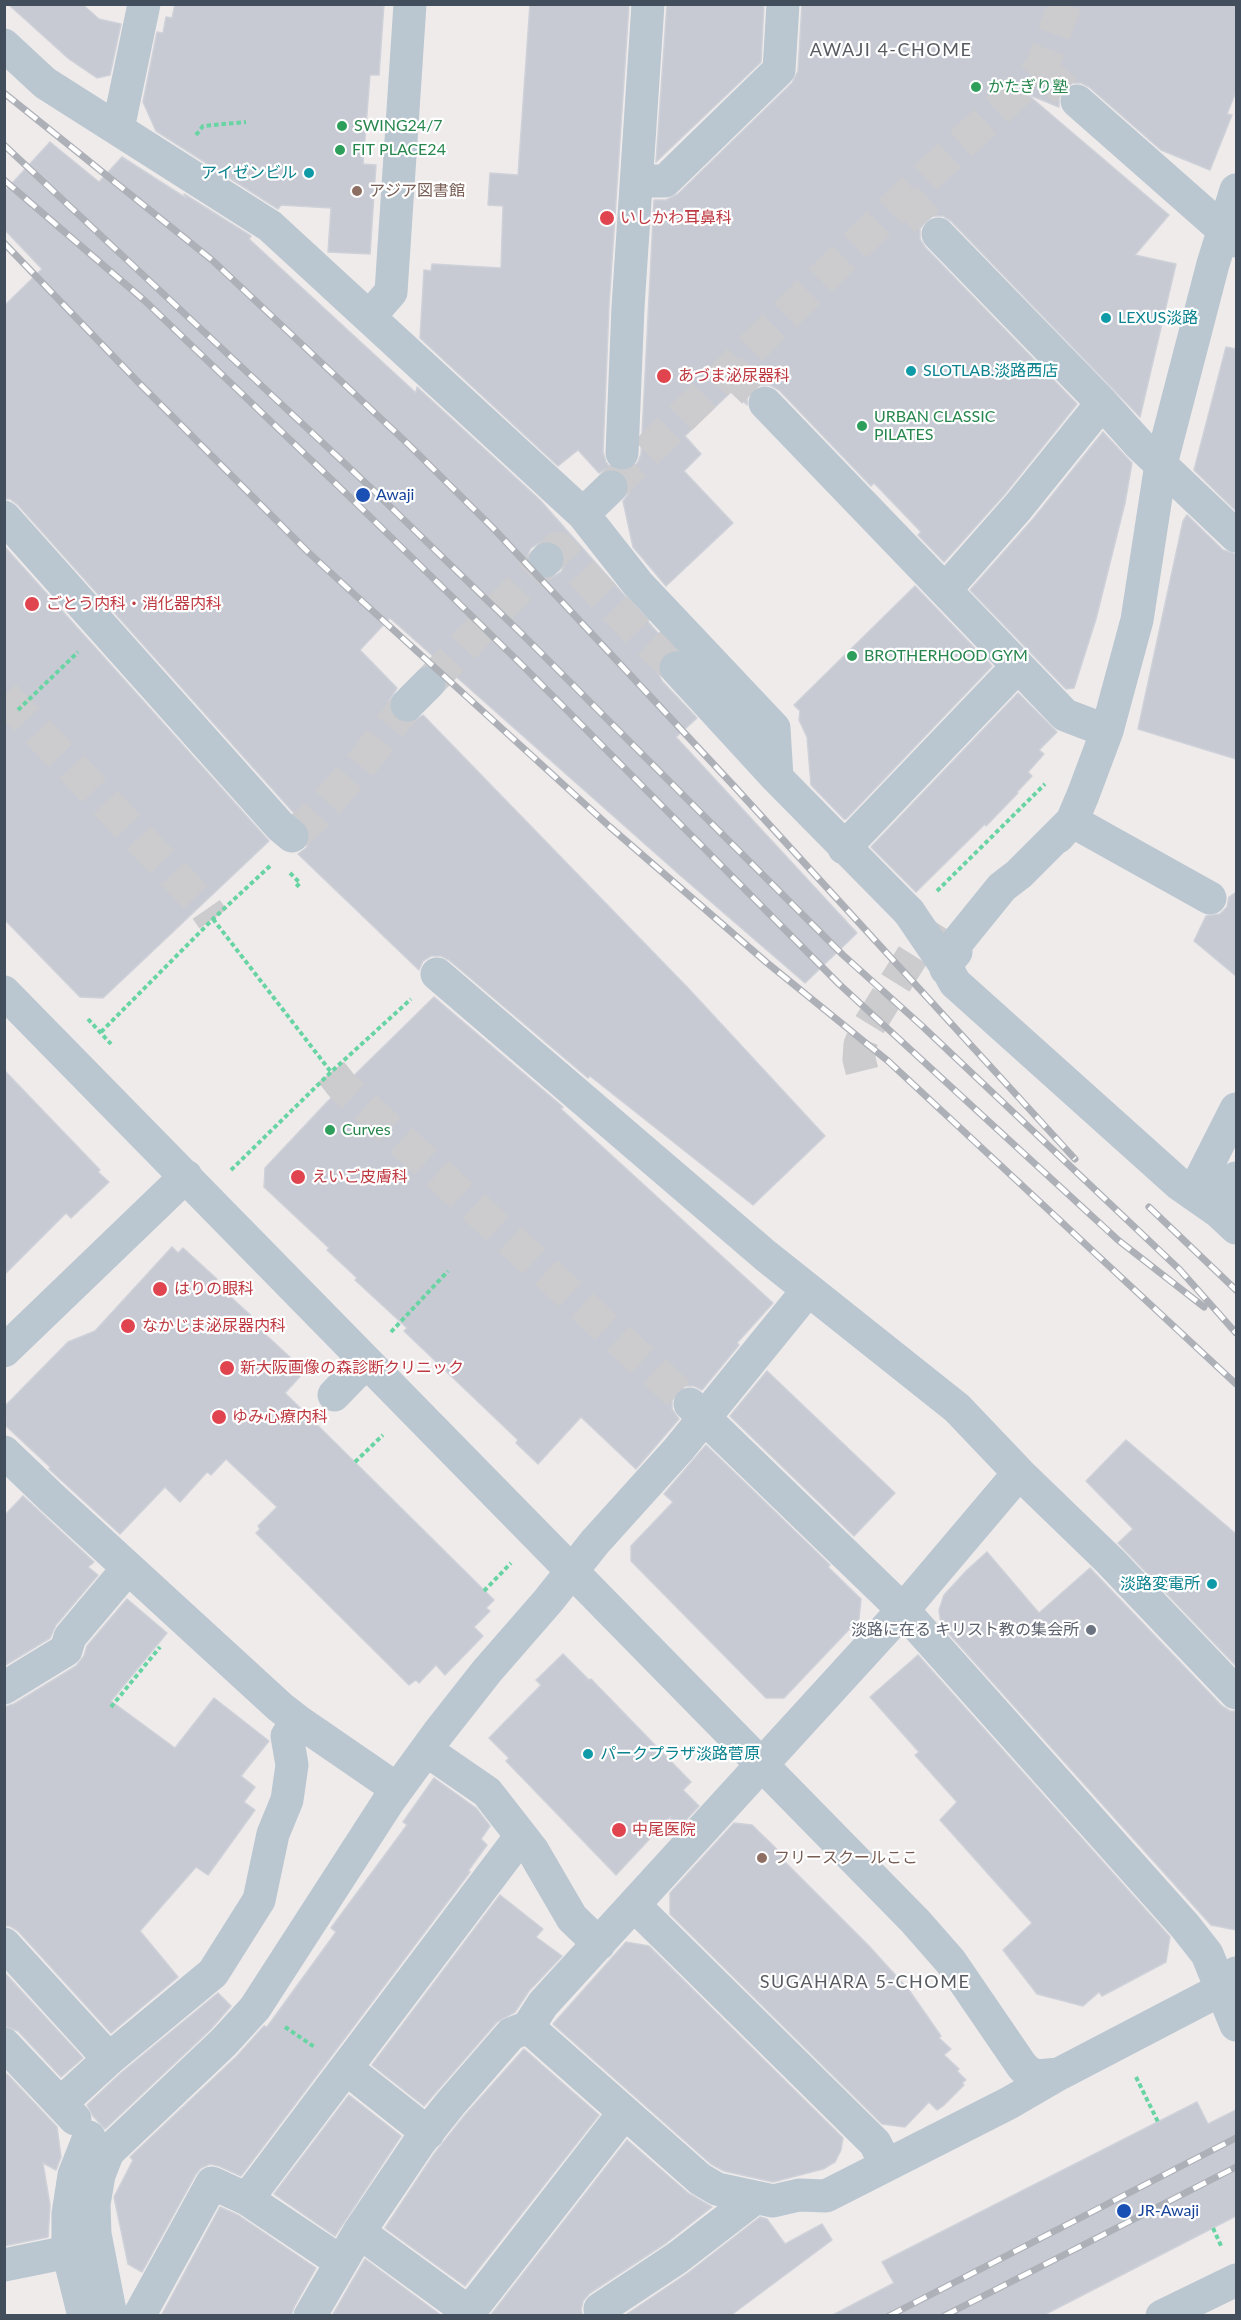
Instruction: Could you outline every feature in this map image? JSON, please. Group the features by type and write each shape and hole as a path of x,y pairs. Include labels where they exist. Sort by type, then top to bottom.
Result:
{"street":[{"path":"118,129 144,4"},
{"path":"369,317 391,292 410,4"},
{"path":"622,453 628,307 648,4"},
{"path":"637,181 665,181 779,70 783,4"},
{"path":"4,45 45,83 270,226 583,514 638,584 774,728 777,778"},
{"path":"1077,101 1230,236"},
{"path":"947,964 955,945 1002,887 1078,808 1107,730 1137,620 1161,464 1213,264 1230,236 1236,190"},
{"path":"938,234 1161,464 1236,536"},
{"path":"765,403 1065,715 1107,730"},
{"path":"945,590 1018,507 1102,403"},
{"path":"583,514 611,487"},
{"path":"4,517 272,817 292,836"},
{"path":"844,848 1018,666"},
{"path":"676,668 844,848 921,903 955,983 1216,1211"},
{"path":"1078,808 1209,898"},
{"path":"437,974 808,1290 957,1408 1019,1473 1110,1561 1236,1694"},
{"path":"4,992 939,1948 1022,2066 1037,2076 1059,2074"},
{"path":"1216,1211 1236,1109"},
{"path":"4,1351 186,1176"},
{"path":"1216,1211 1236,1178"},
{"path":"84,2316 68,2252 68,2214 74,2175 99,2145 224,2042 255,2008 397,1790 426,1750 487,1671 572,1572 697,1410 808,1290"},
{"path":"334,1395 366,1362"},
{"path":"697,1410 903,1610 1185,1926 1229,1981 1236,2025"},
{"path":"4,1452 183,1619 298,1721 397,1790"},
{"path":"310,2316 359,2232 428,2133 511,2034 528,2027 543,2004 903,1610 1019,1473"},
{"path":"4,1688 66,1650 70,1637 128,1568"},
{"path":"61,2103 213,1973 259,1900 273,1834 287,1800 292,1765 287,1736 298,1721"},
{"path":"426,1750 487,1792 533,1851 572,1918 600,1944"},
{"path":"247,2199 521,1836"},
{"path":"634,1905 875,2143 886,2165"},
{"path":"4,1944 109,2060"},
{"path":"528,2027 700,2179 717,2189 773,2201 799,2196 826,2196 1009,2103 1229,1981"},
{"path":"4,2044 99,2145 99,2175 94,2204 95,2234 111,2316"},
{"path":"346,2069 428,2133"},
{"path":"359,2232 459,2305 464,2315 474,2306 624,2113"},
{"path":"139,2316 212,2183 247,2199 341,2262"},
{"path":"600,2309 677,2258 755,2198"},
{"path":"4,2265 68,2252"},
{"path":"1162,2316 1236,2280"}],"path":[{"path":"196,135 203,126 246,122"},
{"path":"18,710 103,628"},
{"path":"921,903 973,858 1048,781 1078,808"},
{"path":"101,1032 213,919 281,856 292,836"},
{"path":"213,919 331,1072"},
{"path":"231,1170 331,1072 413,997"},
{"path":"391,1332 448,1271"},
{"path":"355,1462 383,1435"},
{"path":"484,1591 511,1563"},
{"path":"111,1707 183,1619"},
{"path":"1136,2077 1158,2122"}],"building":[{"path":"8,4 82,4 99,19 121,24 110,75 97,78 69,59"},
{"path":"175,4 384,4 379,75 370,75 363,164 376,165 370,254 328,252 331,208 281,205 278,209 156,131 143,102 157,32 163,33 166,17 172,18"},
{"path":"530,4 629,4 609,306 603,452 606,462 612,469 599,473 578,450 558,466 420,338 424,270 431,271 432,264 501,268 503,206 488,205 490,173 518,175"},
{"path":"667,4 764,4 761,62 656,162"},
{"path":"802,4 1236,4 1236,92 1227,114 1232,115 1210,170 1161,150 1089,87 1081,83 1072,83 1063,88 1059,97 1059,107 1027,94 1169,215 1135,255 1176,264 1140,417 951,221 943,216 933,216 925,221 920,229 920,239 925,247 1077,404 1004,495 944,562 918,535 921,532 874,483 871,486 779,390 770,385 760,385 747,397 747,405 733,390 685,436 701,454 684,471 733,523 666,586 633,547 623,501 629,493 629,483 621,472 631,469 638,462 641,454 654,200 666,200 678,194 792,83 798,71"},
{"path":"50,142 99,182 122,157 251,236 249,239 416,393 417,387 540,500 673,650 663,655 658,663 658,673 662,681 697,718 676,737 857,933 805,983 390,618 360,650 397,688 389,701 389,710 393,718 402,723 411,723 423,715 689,989 825,1136 753,1205 590,1076 588,1078 449,960 441,956 431,956 423,961 419,970 298,854 306,848 310,840 310,830 304,822 18,505 10,499 4,499 4,306 42,269 4,229 4,192","holes":["543,541 552,541 560,545 565,555 565,564 561,572 549,579 541,579 532,575 527,565 527,556 531,548"]},
{"path":"1226,347 1236,349 1236,511 1194,470"},
{"path":"1103,432 1132,463 1125,503 1096,619 1074,688 1066,689 970,590 1033,519"},
{"path":"1187,515 1223,550 1236,554 1236,759 1138,729 1183,521"},
{"path":"4,546 269,841 103,998 80,997 4,919"},
{"path":"915,586 992,666 844,819 811,785 807,737 799,720 800,711 794,705"},
{"path":"1018,693 1057,732 1039,750 1044,754 1028,772 1032,776 1018,793 916,892 871,847"},
{"path":"1236,892 1236,976 1194,941 1206,916 1220,914 1227,907 1229,897"},
{"path":"434,997 563,1107 561,1109 773,1303 737,1343 739,1345 702,1390 694,1386 685,1386 676,1391 672,1399 672,1409 679,1419 636,1469 581,1417 538,1464 516,1443 518,1440 404,1331 407,1328 355,1280 357,1278 327,1250 329,1248 264,1187 265,1168 327,1102"},
{"path":"4,1070 109,1182 71,1218 66,1213 4,1275"},
{"path":"172,1247 178,1253 183,1248 217,1279 214,1282 256,1320 253,1323 305,1371 285,1393 494,1600 486,1608 490,1611 474,1627 483,1636 445,1675 436,1665 419,1683 416,1680 409,1685 256,1533 260,1529 258,1526 277,1507 226,1459 211,1475 207,1472 180,1502 165,1487 120,1534 6,1426 5,1406 68,1342 95,1331"},
{"path":"767,1371 895,1493 854,1536 730,1416"},
{"name":"淡路変電所","path":"1126,1440 1236,1534 1236,1666 1118,1543 1133,1529 1086,1481"},
{"path":"706,1445 830,1565 828,1567 861,1599 859,1619 784,1698 766,1698 631,1561 631,1546 673,1502 664,1494"},
{"path":"23,1496 94,1562 88,1567 98,1575 56,1625 50,1638 4,1666 4,1516"},
{"path":"987,1552 1039,1613 1090,1568 1222,1706 1230,1711 1236,1711 1236,1930 1211,1925 941,1625 939,1610 944,1595"},
{"path":"127,1599 167,1633 111,1701 175,1748 214,1698 269,1741 241,1776 255,1787 244,1802 255,1810 208,1875 196,1867 140,1931 178,1977 111,2033 18,1931 10,1926 4,1926 4,1707 14,1704 76,1666 84,1656 87,1646"},
{"path":"563,1654 589,1680 591,1679 691,1782 683,1790 699,1806 670,1837 671,1816 616,1875 506,1761 509,1758 489,1738 541,1685 536,1680"},
{"path":"918,1655 1170,1937 1166,1962 1102,1996 1099,1992 1083,2006 1037,1994 1003,1950 1032,1923 940,1820 957,1802 915,1755 919,1752 870,1697"},
{"path":"434,1778 476,1808 490,1826 481,1839 487,1845 468,1871 470,1872 241,2176 210,2164 201,2168 142,2272 128,2264 114,2197 133,2160 130,2157 237,2056 264,2026 267,2027 336,1932 331,1928 407,1825 403,1822"},
{"path":"734,1823 752,1825 787,1859 785,1862 869,1946 909,1990 941,2036 939,2038 951,2049 944,2055 959,2069 957,2071 966,2080 962,2083 964,2085 943,2106 937,2110 929,2102 905,2127 882,2124 670,1914 670,1893"},
{"path":"500,1895 543,1929 536,1937 562,1956 529,1991 515,2012 497,2022 424,2106 372,2065"},
{"path":"626,1942 649,1946 843,2138 841,2150 835,2162 823,2169 773,2182 724,2171 711,2164 553,2024"},
{"path":"4,1972 83,2058 61,2077 18,2031 4,2026"},
{"path":"218,1993 231,2006 211,2029 105,2129 87,2105 121,2073"},
{"path":"524,2049 599,2115 465,2286 385,2228 434,2154 465,2115"},
{"path":"7,2074 57,2127 61,2157 56,2170 43,2163 50,2205 48,2237 4,2246 4,2075"},
{"path":"349,2095 401,2136 335,2236 274,2194"},
{"path":"1197,2102 1208,2124 1236,2110 1236,2216 1042,2316 831,2316 894,2283 882,2262"},
{"path":"627,2140 688,2193 712,2207 666,2243 590,2293 583,2301 581,2310 583,2316 490,2316"},
{"path":"220,2207 238,2215 316,2268 291,2316 161,2316"},
{"path":"760,2217 767,2219 785,2244 822,2224 832,2240 730,2316 624,2316 688,2273"},
{"path":"365,2259 442,2316 332,2316"}],"tunnel":[{"path":"611,487 905,197 1041,69 1065,4"},
{"path":"1041,69 1077,101"},
{"path":"905,197 938,234"},
{"path":"730,369 765,403"},
{"path":"547,559 558,548 639,633 676,668"},
{"path":"429,683 545,561"},
{"path":"4,696 204,906 213,919"},
{"path":"292,836 313,818 359,767 407,705"},
{"path":"862,1071 859,1059 860,1045 865,1032 934,921"},
{"path":"331,1072 343,1087 690,1404"}],"railway":[{"path":"4,93 212,260 408,444 493,528 733,785 1075,1159"},
{"path":"4,145 370,487 524,636 843,955 921,1025 1180,1270 1236,1333"},
{"path":"4,180 145,301 356,503 522,665 839,984 1118,1240 1204,1307"},
{"path":"4,243 139,383 309,553 610,827 766,962 888,1061 1236,1384"},
{"path":"1149,1207 1236,1290"},
{"path":"889,2316 1236,2138"},
{"path":"944,2316 1236,2167"}],"place":[{"name":"かたぎり塾","path":"976,87"},
{"name":"SWING24/7","path":"342,126"},
{"name":"FIT PLACE24","path":"340,150"},
{"name":"アイゼンビル","path":"309,173"},
{"name":"アジア図書館","path":"357,191"},
{"name":"いしかわ耳鼻科","path":"607,218"},
{"name":"LEXUS淡路","path":"1106,318"},
{"name":"SLOTLAB.淡路西店","path":"911,371"},
{"name":"あづま泌尿器科","path":"664,376"},
{"name":"URBAN CLASSIC PILATES","path":"862,426"},
{"name":"Awaji","path":"363,495"},
{"name":"ごとう内科・消化器内科","path":"32,604"},
{"name":"BROTHERHOOD GYM","path":"852,656"},
{"name":"Curves","path":"330,1130"},
{"name":"えいご皮膚科","path":"298,1177"},
{"name":"はりの眼科","path":"160,1289"},
{"name":"なかじま泌尿器内科","path":"128,1326"},
{"name":"新大阪画像の森診断クリニック","path":"227,1368"},
{"name":"ゆみ心療内科","path":"219,1417"},
{"name":"淡路変電所","path":"1212,1584"},
{"name":"淡路に在る キリスト教の集会所","path":"1091,1630"},
{"name":"パークプラザ淡路菅原","path":"588,1754"},
{"name":"中尾医院","path":"619,1830"},
{"name":"フリースクールここ","path":"762,1858"},
{"name":"JR-Awaji","path":"1124,2211"}],"district":[{"name":"AWAJI 4-CHOME","path":"891,50"},
{"name":"SUGAHARA 5-CHOME","path":"865,1982"}]}
